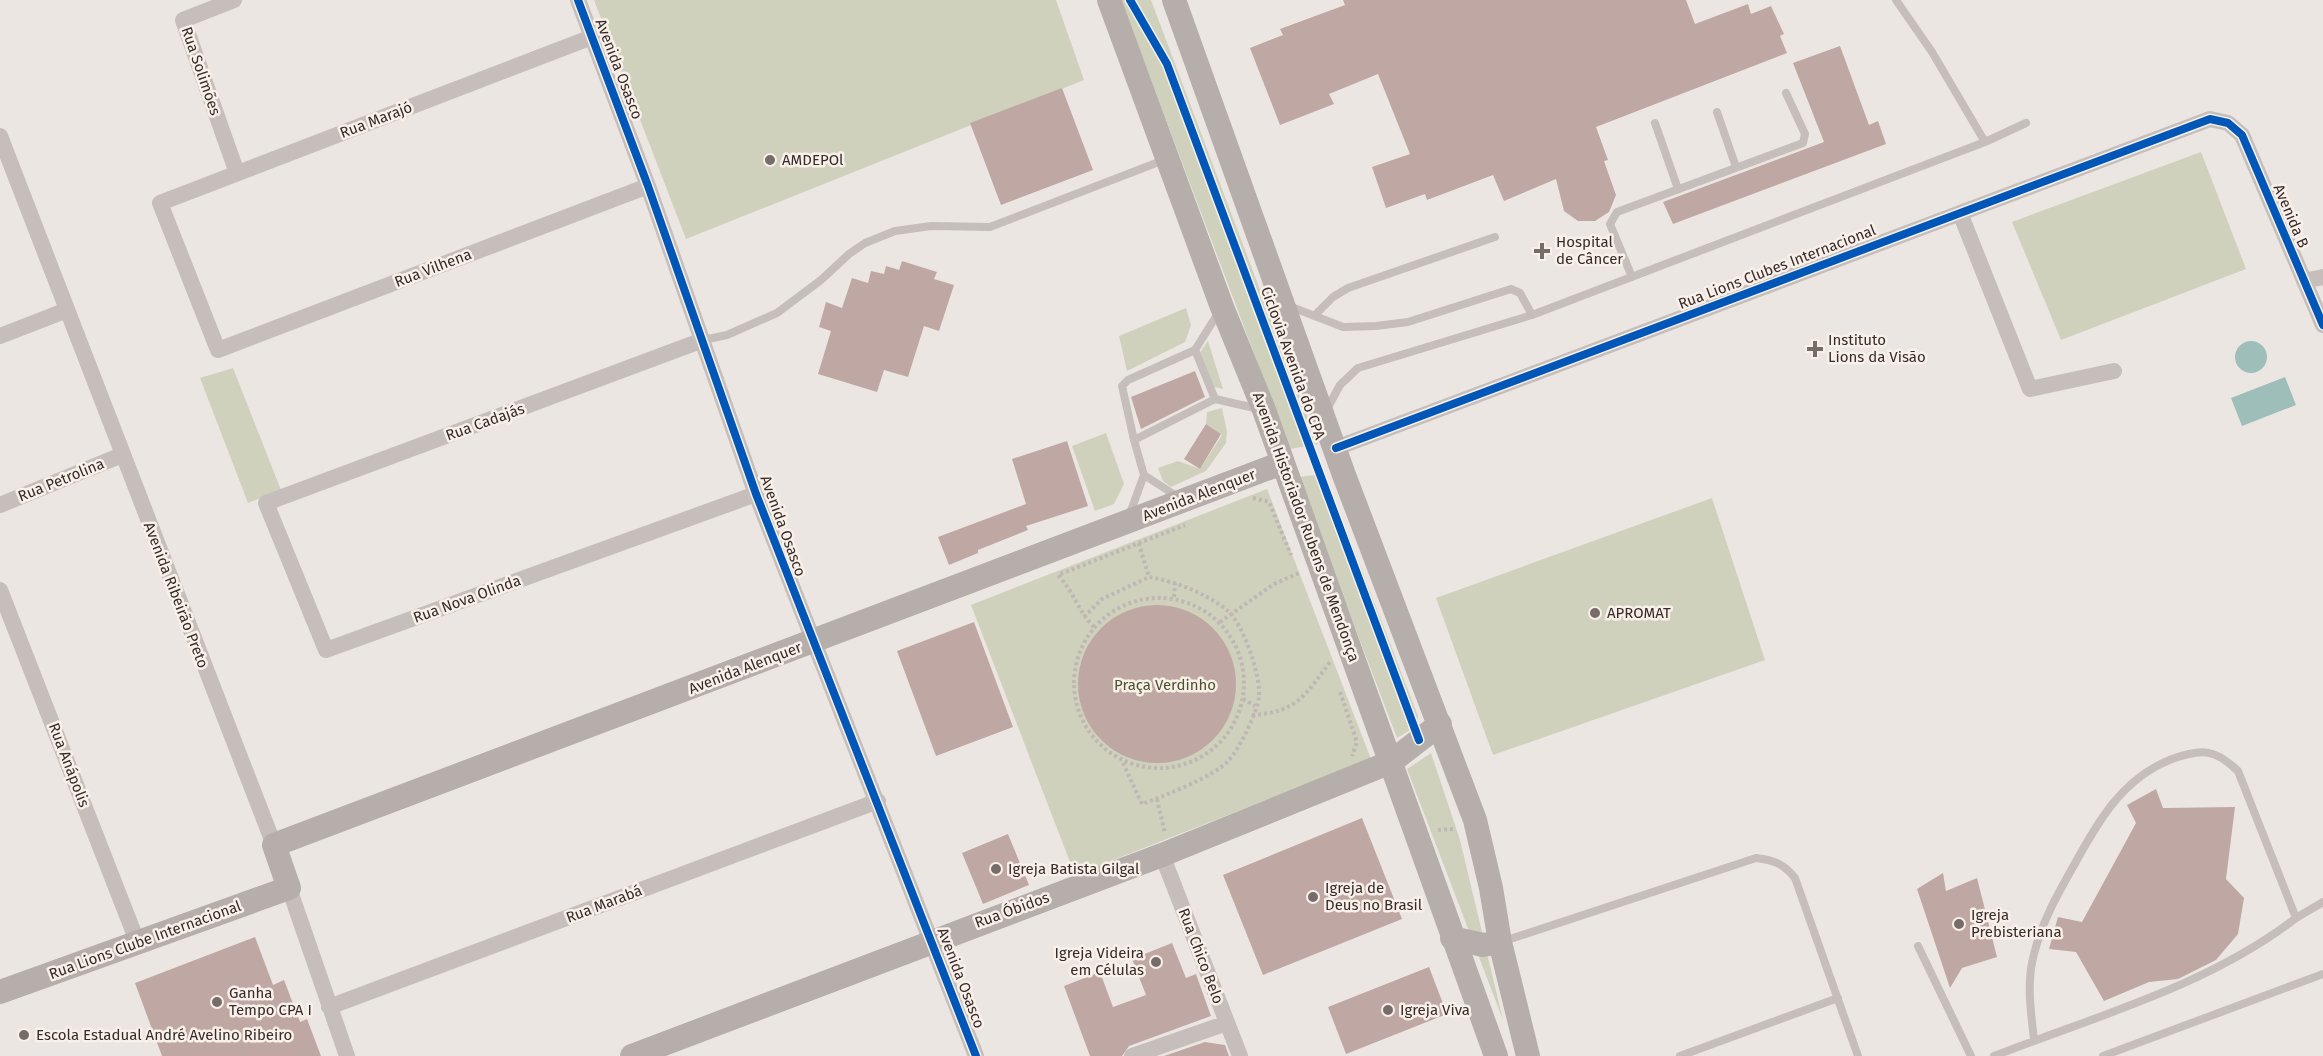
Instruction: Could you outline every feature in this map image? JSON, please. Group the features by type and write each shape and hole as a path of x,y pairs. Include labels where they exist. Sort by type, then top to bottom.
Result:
{"main road":[{"name":"Avenida Historiador Rubens de Mendonça","path":"1109,0 1222,307 1264,410 1496,1056"},
{"path":"1174,0 1348,486 1475,820 1491,888 1500,942 1528,1056"},
{"name":"Avenida Alenquer","path":"274,845 1130,521 1188,511 1282,463"},
{"name":"Rua Óbidos","path":"632,1056 933,940 1165,847 1391,762 1440,724"},
{"name":"Avenida Ribeirão Preto","path":"274,845 289,888"},
{"name":"Rua Lions Clube Internacional","path":"0,993 137,941 289,888"},
{"path":"1452,938 1483,945 1500,942"}],"street":[{"name":"Rua Solimões","path":"234,0 183,20 237,173"},
{"name":"Avenida Osasco","path":"578,0 648,186 756,494 812,643 878,801 976,1056"},
{"name":"Rua Marajó","path":"218,350 160,203 592,37"},
{"name":"Rua Lions Clubes Internacional","path":"1336,448 2210,118 2228,123"},
{"name":"Avenida B","path":"2228,123 2242,135 2323,325"},
{"name":"Avenida Ribeirão Preto","path":"0,136 4,160 67,310 274,845"},
{"name":"Rua Vilhena","path":"218,350 648,186"},
{"path":"1960,213 2030,389 2114,371"},
{"path":"2304,281 2323,277"},
{"path":"0,336 67,310"},
{"name":"Rua Cadajás","path":"266,503 703,340"},
{"name":"Rua Petrolina","path":"0,505 122,456"},
{"name":"Rua Nova Olinda","path":"266,503 326,650 756,494"},
{"name":"Rua Anápolis","path":"0,590 137,941"},
{"name":"Rua Marabá","path":"329,1007 878,801"},
{"name":"Rua Chico Belo","path":"1165,847 1240,1056"},
{"name":"Avenida Ribeirão Preto","path":"289,888 347,1056"},
{"path":"1132,1056 1227,1023"}],"lane":[{"path":"1896,0 1932,52 1985,142"},
{"path":"1632,277 1610,224 1612,217 1617,212 1803,143 1805,134 1786,93"},
{"path":"1717,112 1736,167"},
{"path":"1655,123 1678,189"},
{"path":"1323,416 1340,385 1358,368 1532,315 1985,142 2025,123"},
{"path":"703,340 727,336 777,313 821,280 849,254 865,243 895,231 931,226 990,227 1167,159"},
{"path":"1314,316 1333,297 1347,288 1495,237"},
{"path":"1282,303 1343,327 1408,322 1511,289 1520,293 1532,315"},
{"path":"1130,521 1144,475 1122,386 1128,380 1195,350 1222,307"},
{"path":"1195,350 1215,399"},
{"path":"1134,440 1215,399 1264,410"},
{"path":"1144,475 1188,511"},
{"path":"2034,1040 2029,991 2034,956 2049,910 2100,817 2127,787 2156,765 2191,752 2211,752 2226,759 2238,771 2295,918"},
{"path":"1500,942 1756,858 1773,860 1786,867 1795,879 1858,1056"},
{"path":"1994,1056 2231,962 2263,944 2295,918 2323,902"},
{"path":"1918,946 1971,1056"},
{"path":"2103,1056 2323,974"},
{"path":"1680,1056 1838,998"},
{"path":"2128,1046 2130,1056"}],"path":[{"path":"1245,502 1255,497 1269,502 1303,584"},
{"path":"1094,627 1084,617 1072,590 1058,575 1139,543 1188,511"},
{"path":"1130,521 1149,577"},
{"path":"1220,622 1274,584 1299,573"},
{"path":"1084,617 1102,599 1149,577 1175,583 1214,601 1230,613 1252,654 1259,695 1252,715 1228,762 1176,792 1142,804 1123,762"},
{"path":"1174,597 1175,583"},
{"path":"1174,597 1207,612 1220,622 1237,648 1244,673 1243,699 1235,724 1219,744 1198,760 1174,768 1147,769 1123,762 1105,750 1088,732 1074,699 1073,676 1078,654 1094,627 1113,611 1137,601 1174,597"},
{"path":"1326,651 1334,672"},
{"path":"1252,715 1268,714 1302,701 1330,662"},
{"path":"1337,682 1357,742 1351,760"},
{"path":"1243,699 1255,706"},
{"path":"1157,799 1165,847"},
{"path":"1438,830 1453,829"}],"green space":[{"name":"AMDEPOl","path":"594,0 1056,0 1084,80 686,239"},
{"path":"1121,0 1151,0 1318,444 1290,449"},
{"path":"2201,152 2246,269 2061,340 2012,222"},
{"path":"1186,308 1191,325 1185,342 1127,371 1119,336"},
{"path":"1208,341 1223,389 1211,386 1199,354"},
{"path":"233,368 281,490 248,503 200,378"},
{"path":"1222,408 1227,432 1226,443 1206,471 1171,487 1163,481 1158,468 1178,461 1200,469 1222,435 1206,424 1207,412"},
{"path":"1106,433 1124,484 1114,504 1095,511 1072,446"},
{"path":"1325,474 1418,716 1417,726 1397,738 1298,477"},
{"name":"Praça Verdinho","path":"1267,489 1371,759 1075,875 971,605"},
{"name":"APROMAT","path":"1712,498 1765,660 1493,755 1436,598"},
{"path":"1431,753 1460,840 1503,1020 1407,769"}],"water":[{"path":"2251,341 2263,345 2267,357 2263,369 2251,373 2239,369 2235,357 2239,345"},
{"path":"2285,377 2296,405 2242,426 2231,398"}],"building":[{"path":"1343,0 1686,0 1695,24 1748,4 1751,14 1771,6 1784,34 1780,36 1787,53 1596,127 1608,160 1604,161 1616,195 1609,212 1595,221 1578,221 1564,211 1556,179 1504,201 1493,175 1427,200 1425,194 1386,208 1372,167 1410,154 1378,74 1329,94 1334,104 1280,125 1250,48 1283,35 1280,29 1345,5"},
{"path":"1840,46 1869,125 1878,121 1886,144 1673,224 1663,202 1824,142 1793,63"},
{"path":"1062,88 1093,170 1001,205 970,123"},
{"path":"902,261 937,272 934,279 954,285 939,331 924,326 908,377 884,370 877,392 818,374 831,331 819,327 826,302 842,308 852,278 868,283 871,271 884,274 886,266 899,270"},
{"path":"1195,371 1205,397 1141,429 1131,397"},
{"path":"1206,424 1221,434 1200,469 1184,459"},
{"path":"1067,441 1088,506 1026,526 1028,530 978,550 978,553 949,565 938,537 1026,504 1012,459"},
{"path":"1157,605 1172,606 1187,611 1201,618 1213,628 1223,640 1230,654 1235,669 1235,699 1230,714 1223,728 1213,740 1201,750 1187,757 1172,762 1157,763 1142,762 1127,757 1113,750 1101,740 1091,728 1084,714 1079,699 1078,684 1079,669 1084,654 1091,640 1101,628 1113,618 1127,611 1142,606"},
{"path":"974,622 1013,727 936,756 897,651"},
{"path":"2156,789 2163,808 2235,807 2226,879 2244,898 2238,934 2216,960 2178,979 2149,982 2104,1001 2076,952 2049,949 2058,917 2082,922 2136,823 2127,805"},
{"name":"Igreja de Deus no Brasil","path":"1362,818 1402,919 1263,975 1223,875"},
{"name":"Igreja Batista Gilgal","path":"1008,834 1029,885 983,904 962,853"},
{"name":"Igreja Prebisteriana","path":"1943,873 1946,891 1977,878 1997,957 1962,968 1950,988 1917,889"},
{"name":"Ganha Tempo CPA I","path":"255,937 273,985 284,980 300,1022 307,1019 321,1056 162,1056 135,983"},
{"path":"1172,943 1186,978 1196,974 1211,1016 1129,1046 1122,1056 1090,1056 1064,986 1100,972 1113,1007 1146,995 1132,959"},
{"name":"Igreja Viva","path":"1429,967 1447,1014 1346,1054 1328,1007"},
{"path":"1205,1042 1225,1045 1229,1056 1164,1056"}],"cycle path":[{"path":"578,0 648,186 756,494 976,1056"},
{"name":"Ciclovia Avenida do CPA","path":"1130,0 1167,64 1419,740"},
{"path":"1336,448 2210,119 2228,123 2242,135 2323,325"}],"place":[{"name":"AMDEPOl","path":"770,160"},
{"name":"Hospital de Câncer","path":"1542,251"},
{"name":"Instituto Lions da Visão","path":"1815,349"},
{"name":"APROMAT","path":"1595,613"},
{"name":"Igreja Batista Gilgal","path":"996,869"},
{"name":"Igreja de Deus no Brasil","path":"1313,897"},
{"name":"Igreja Prebisteriana","path":"1959,924"},
{"name":"Igreja Videira em Células","path":"1156,962"},
{"name":"Ganha Tempo CPA I","path":"217,1002"},
{"name":"Igreja Viva","path":"1388,1010"},
{"name":"Escola Estadual André Avelino Ribeiro","path":"24,1035"}]}
